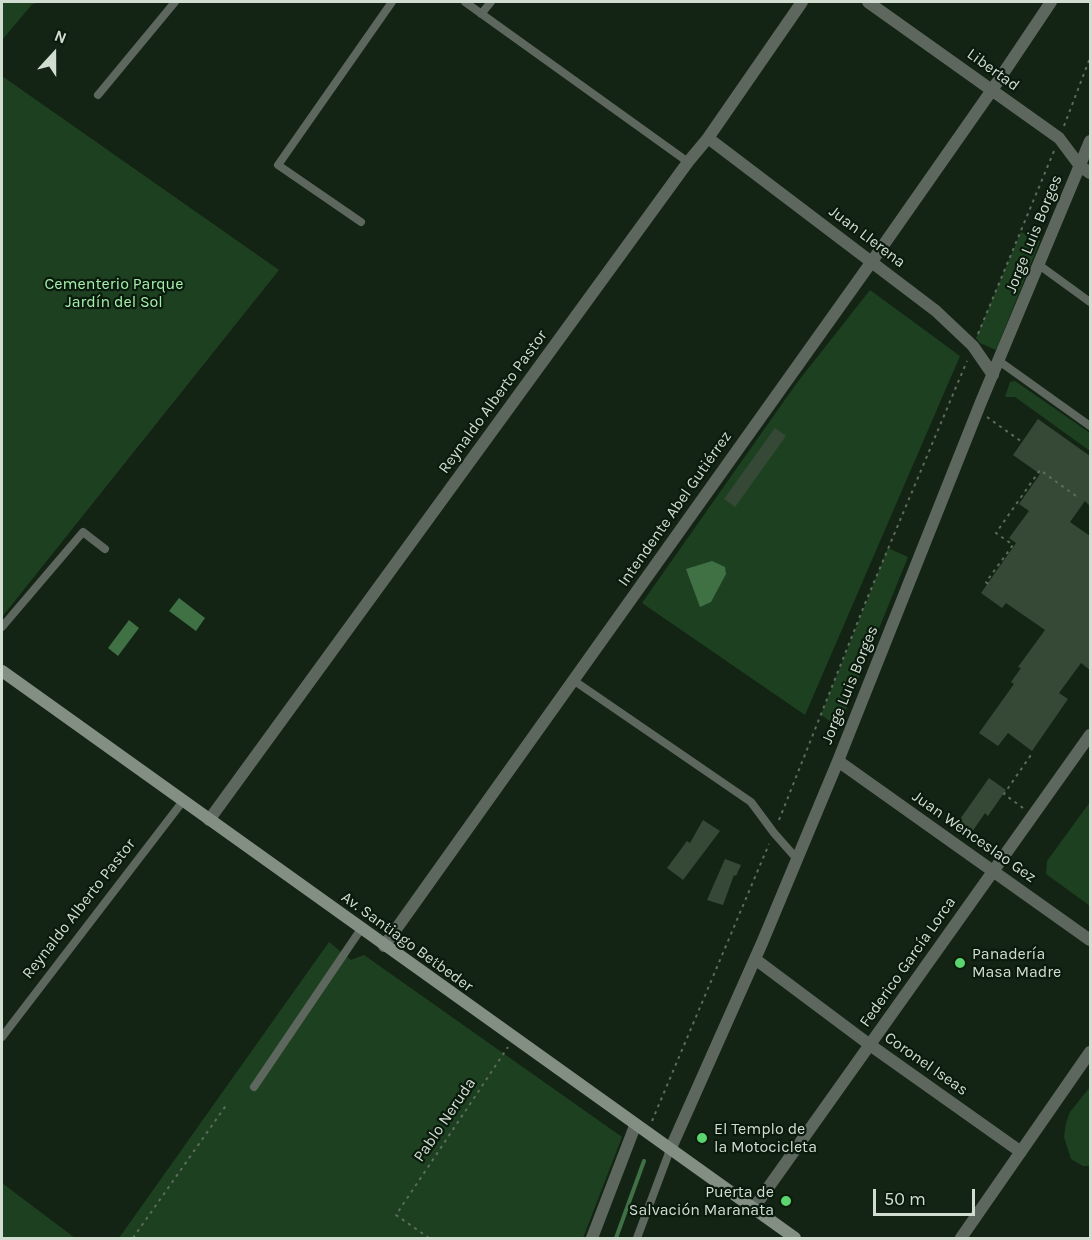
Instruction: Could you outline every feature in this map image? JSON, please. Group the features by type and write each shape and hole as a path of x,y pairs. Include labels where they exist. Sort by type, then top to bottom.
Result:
{"main road":[{"name":"Av. Santiago Betbeder","path":"2,671 795,1239"}],"street":[{"name":"Reynaldo Alberto Pastor","path":"209,820 688,162 708,138 802,2"},
{"name":"Libertad","path":"868,2 1059,138 1085,170"},
{"name":"Intendente Abel Gutiérrez","path":"384,945 872,261 1051,2"},
{"name":"Juan Llerena","path":"708,138 936,311 973,346 993,375"},
{"name":"Jorge Luis Borges","path":"670,1150 755,959 838,761 993,375 1040,265 1085,170 1090,141"},
{"name":"Federico García Lorca","path":"753,1209 1090,735"},
{"name":"Juan Wenceslao Gez","path":"838,761 1090,940"},
{"name":"Coronel Iseas","path":"755,959 870,1045 1021,1152"},
{"path":"961,1239 1090,1052"},
{"path":"592,1239 639,1129"}],"lane":[{"path":"98,95 175,2"},
{"path":"361,222 278,165 392,2"},
{"path":"465,2 688,162"},
{"path":"482,14 491,2"},
{"path":"1040,265 1090,302"},
{"path":"999,361 1090,426"},
{"path":"2,627 83,532 105,549"},
{"path":"573,680 751,802 797,859"},
{"name":"Reynaldo Alberto Pastor","path":"2,1037 183,801"},
{"path":"254,1087 361,929"},
{"name":"Jorge Luis Borges","path":"637,1239 670,1150"}],"path":[{"path":"639,1129 652,1121 774,833 868,596 1059,138 1090,58"},
{"path":"987,417 1022,442"},
{"path":"988,584 986,582 1013,545 996,533 1040,470 1076,496"},
{"path":"1033,752 1004,794 1033,815"},
{"name":"Pablo Neruda","path":"429,1239 396,1215 513,1038"},
{"path":"133,1239 227,1104"}],"green space":[{"path":"2,2 34,2 2,40"},
{"name":"Cementerio Parque Jardín del Sol","path":"2,76 279,270 2,617"},
{"path":"1021,232 1040,241 996,350 980,343 976,338"},
{"path":"870,290 960,356 805,715 642,603 796,384"},
{"path":"1015,381 1090,433 1090,451 1015,397 1005,397 1010,382"},
{"path":"888,548 908,557 839,727 821,715"},
{"path":"1090,802 1090,906 1046,874 1047,861"},
{"path":"329,942 351,960 364,955 622,1137 583,1238 119,1238"},
{"path":"1090,1087 1090,1166 1083,1166 1071,1159 1064,1137 1070,1112"},
{"path":"2,1183 75,1238 2,1238"}],"shaded area":[{"path":"712,561 725,567 726,574 711,602 700,607 686,569"},
{"path":"179,598 205,618 196,631 169,611"},
{"path":"129,620 139,628 118,656 108,648"}],"building":[{"path":"1038,419 1090,456 1090,506 1085,501 1070,522 1090,536 1090,670 1081,663 1059,693 1068,699 1032,751 1008,733 998,746 979,733 1014,684 1011,682 1021,668 1018,667 1045,630 1006,603 1002,608 981,593 1016,543 1009,538 1029,511 1019,504 1040,474 1013,455"},
{"path":"775,428 786,436 735,507 724,499"},
{"path":"989,778 1006,790 988,816 985,813 972,832 958,822"},
{"path":"703,820 720,831 683,880 667,868 687,841 690,843"},
{"path":"725,859 741,865 736,876 734,875 723,905 707,900"}],"waterway":[{"path":"616,1238 644,1161"}],"place":[{"name":"Panadería Masa Madre","path":"960,963"},
{"name":"El Templo de la Motocicleta","path":"702,1138"},
{"name":"Puerta de Salvación Maranata","path":"786,1201"}]}
